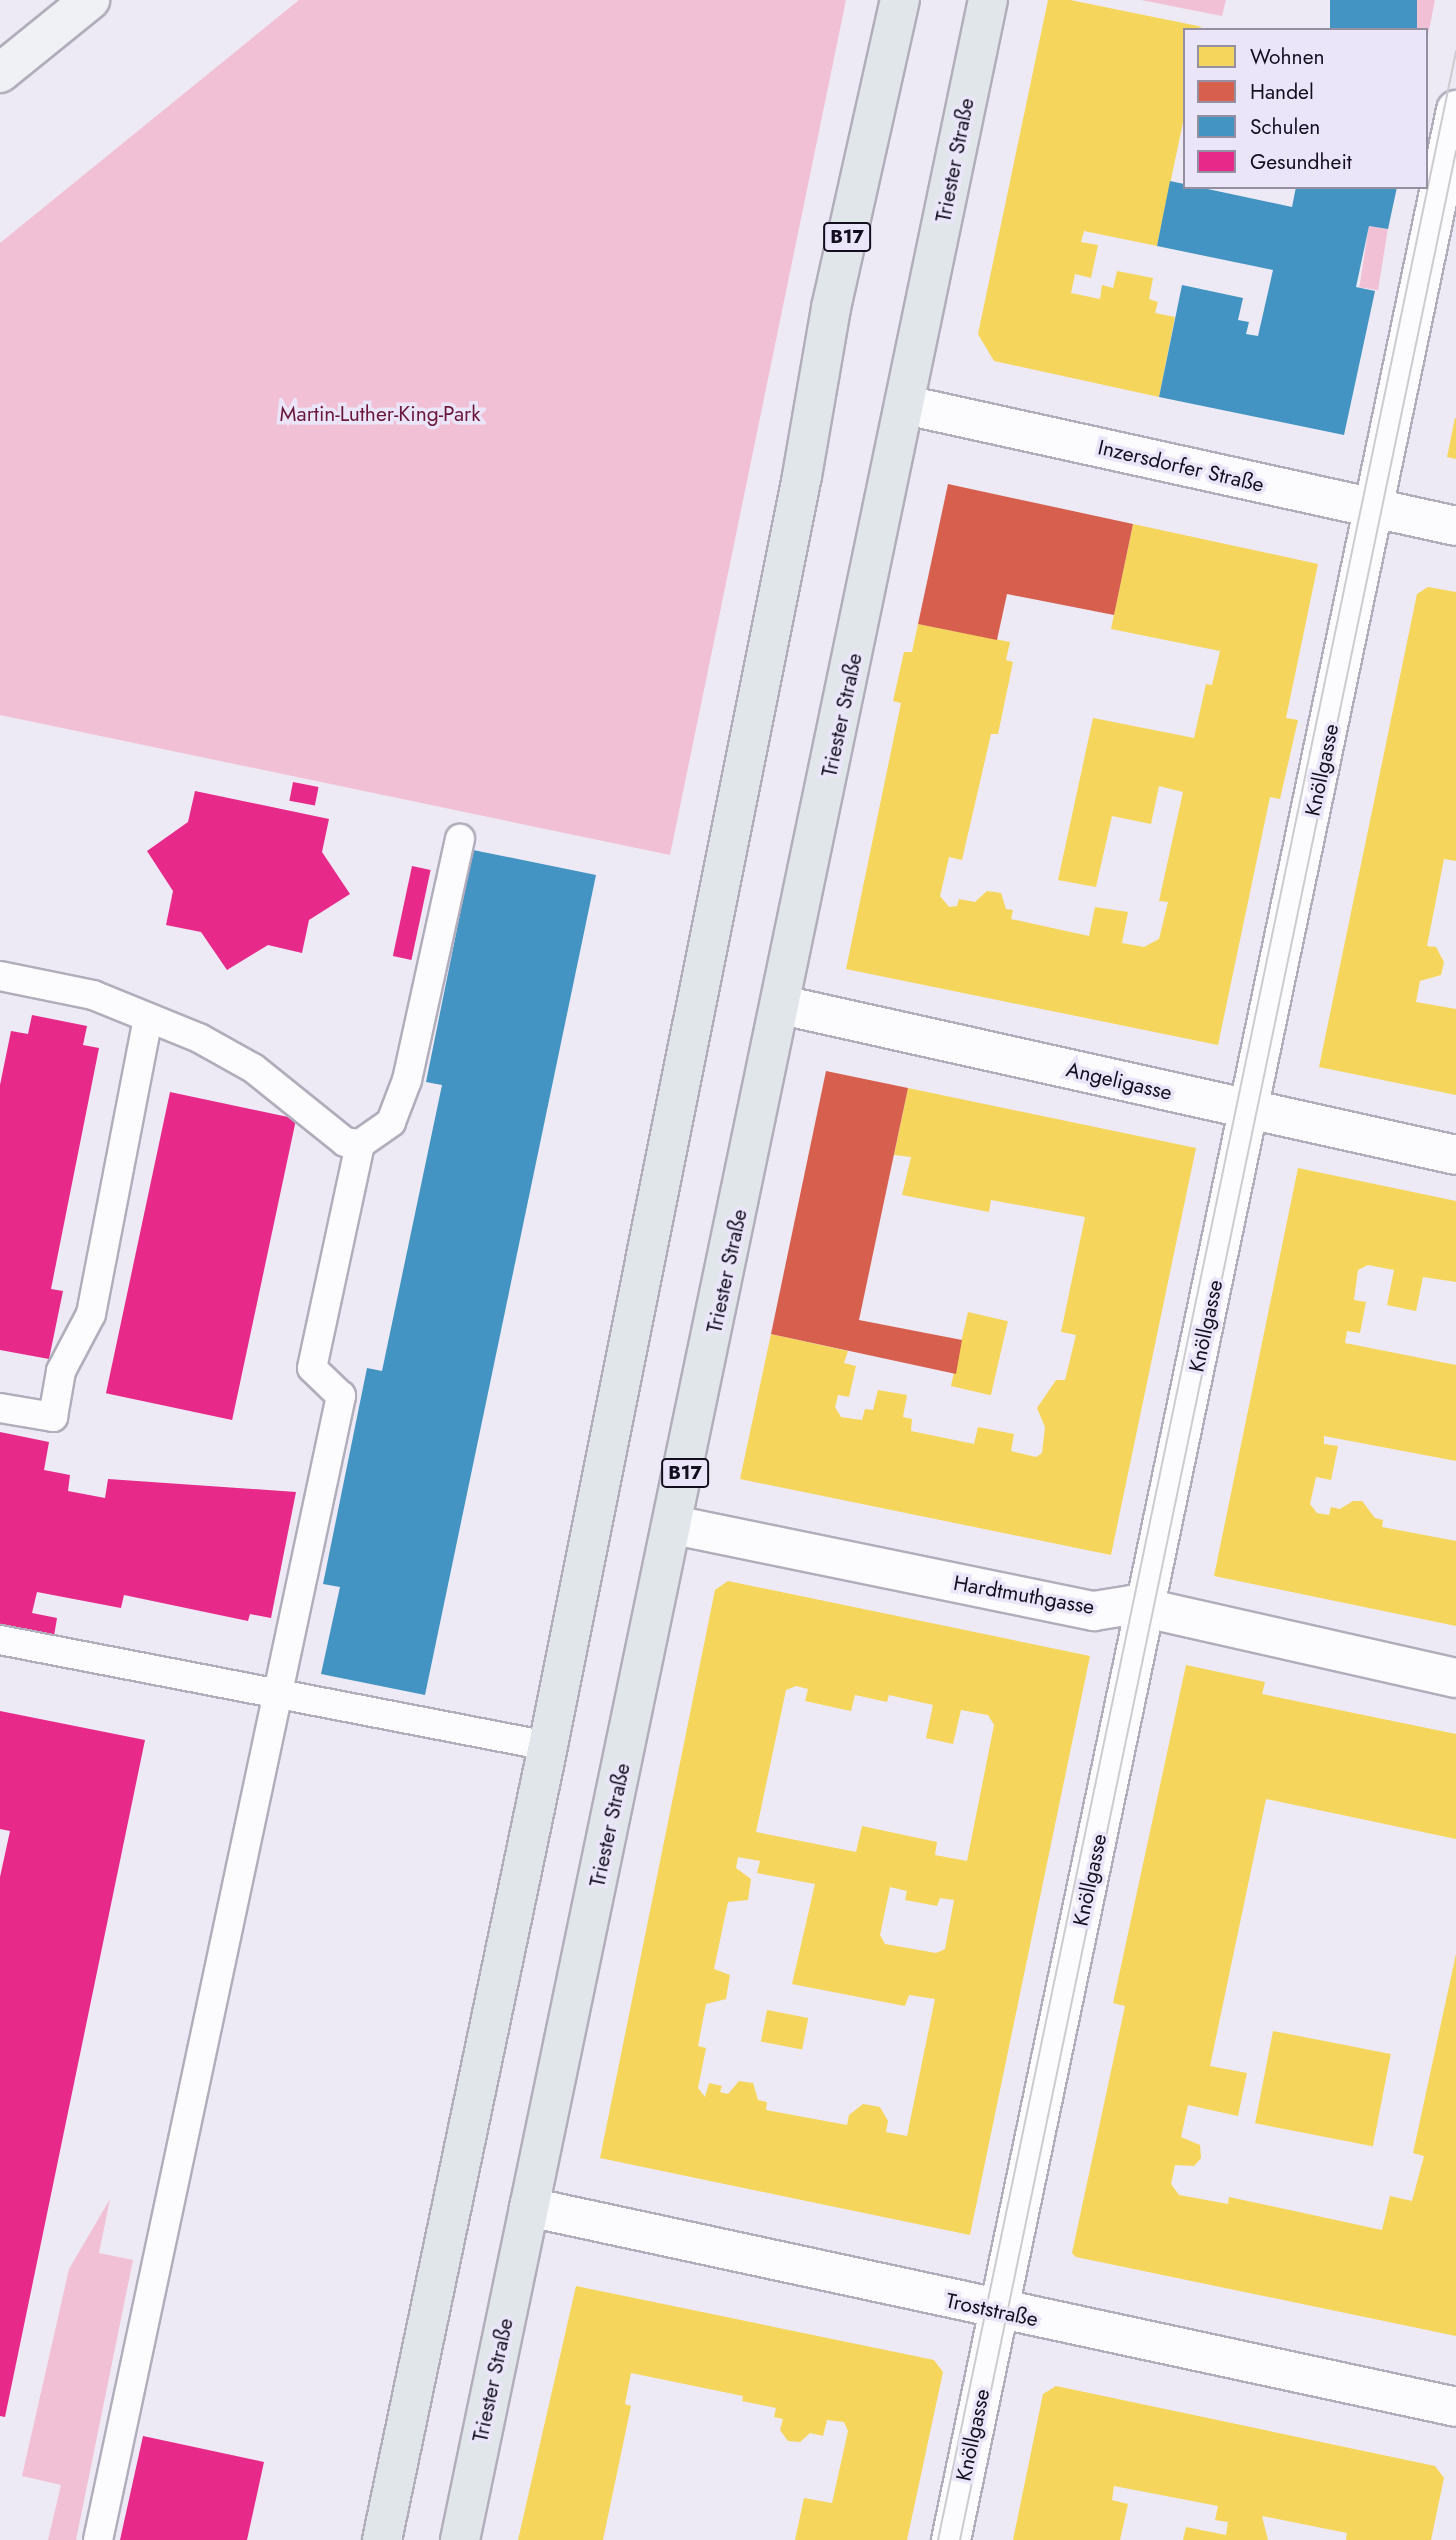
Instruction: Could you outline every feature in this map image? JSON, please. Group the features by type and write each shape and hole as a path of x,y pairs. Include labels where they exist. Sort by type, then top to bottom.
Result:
{"main road":[{"name":"B17","path":"382,2540 548,1746 802,476 831,308 900,0"},
{"name":"Triester Straße","path":"460,2540 782,1006 988,0"}],"street":[{"path":"0,73 90,0"},
{"name":"Knöllgasse","path":"951,2540 1376,509 1456,110"},
{"name":"Inzersdorfer Straße","path":"906,405 1456,526"},
{"name":"Angeligasse","path":"782,1006 1456,1155"},
{"name":"Hardtmuthgasse","path":"674,1525 1094,1611 1132,1605 1456,1678"},
{"name":"Troststraße","path":"529,2207 999,2312 1456,2407"}],"lane":[{"path":"98,2540 341,1396 312,1368 360,1144 391,1122 407,1080 460,839"},
{"path":"0,976 93,995 199,1038 253,1068 345,1142 360,1144"},
{"path":"0,1408 53,1418 61,1371 91,1314 148,1018"},
{"path":"0,1640 548,1746"}],"green space":[{"name":"Martin-Luther-King-Park","path":"299,0 846,0 670,855 0,715 0,243"},
{"path":"1141,0 1226,0 1222,16"},
{"path":"1417,0 1435,0 1428,35 1428,28 1410,28"},
{"path":"1369,226 1388,229 1378,290 1359,287"},
{"path":"110,2199 99,2253 133,2260 76,2540 48,2540 61,2485 22,2476 69,2269"}],"building: Wohnen":[{"path":"1048,0 1070,0 1203,27 1183,28 1183,122 1157,246 1084,231 1081,242 1098,245 1091,278 1075,274 1071,293 1100,299 1102,285 1113,288 1117,271 1153,278 1149,299 1158,302 1155,313 1175,317 1159,397 994,361 978,334"},
{"path":"1456,418 1456,459 1447,457"},
{"path":"1133,524 1318,564 1286,718 1298,720 1280,799 1270,797 1218,1045 846,969 901,703 893,701 904,652 912,652 918,624 1010,642 1006,660 1013,662 998,734 991,734 962,860 949,857 940,896 949,907 957,906 959,899 975,902 987,891 1001,893 1006,909 1013,910 1011,919 1089,936 1095,907 1128,912 1122,943 1144,947 1159,939 1168,902 1159,901 1183,792 1159,786 1151,824 1112,816 1096,887 1058,880 1093,718 1194,738 1206,684 1212,685 1220,651 1111,629"},
{"path":"1428,587 1456,592 1456,861 1444,859 1427,946 1436,947 1444,962 1441,975 1420,981 1416,1002 1456,1009 1456,1095 1319,1067 1417,594"},
{"path":"908,1088 1196,1148 1111,1555 740,1479 771,1334 848,1351 844,1363 856,1366 849,1397 838,1395 835,1407 841,1417 862,1420 865,1409 873,1410 878,1390 907,1395 903,1417 912,1419 911,1431 974,1444 978,1427 1014,1434 1011,1451 1036,1457 1042,1453 1045,1427 1037,1408 1056,1380 1065,1380 1076,1335 1061,1332 1085,1217 991,1200 989,1212 902,1195 911,1157 894,1155"},
{"path":"1298,1168 1456,1201 1456,1282 1423,1277 1416,1311 1387,1305 1394,1270 1368,1265 1358,1270 1354,1300 1366,1302 1360,1333 1347,1331 1345,1343 1456,1365 1456,1461 1324,1436 1324,1444 1338,1446 1331,1480 1316,1477 1310,1504 1317,1513 1329,1515 1331,1507 1340,1509 1353,1501 1362,1501 1375,1518 1383,1520 1382,1527 1456,1541 1456,1626 1214,1576"},
{"path":"968,1312 1008,1321 991,1395 951,1386"},
{"path":"728,1581 1090,1656 970,2235 600,2158 715,1590","holes":["796,1686 808,1689 805,1701 851,1711 855,1695 887,1702 889,1695 933,1705 926,1738 953,1744 961,1710 988,1715 994,1725 967,1861 935,1855 937,1842 862,1826 856,1852 756,1832 786,1690","738,1857 760,1861 757,1873 815,1884 792,1984 905,2006 909,1995 935,1999 907,2136 886,2132 888,2121 880,2107 863,2104 849,2115 847,2125 766,2110 767,2102 758,2100 753,2083 739,2081 728,2094 720,2092 722,2086 709,2083 705,2097 698,2088 706,2048 698,2046 706,2004 726,1999 730,1975 714,1969 728,1902 748,1900 751,1879 736,1868","890,1887 907,1891 905,1900 937,1906 940,1898 954,1900 945,1949 936,1953 885,1944 880,1935"]},
{"path":"1186,1665 1265,1682 1262,1694 1456,1734 1456,1839 1266,1799 1210,2066 1247,2073 1238,2116 1188,2105 1181,2137 1200,2145 1201,2158 1194,2166 1175,2165 1171,2184 1179,2195 1228,2204 1229,2197 1382,2230 1390,2196 1412,2201 1424,2156 1413,2153 1456,1954 1456,2336 1076,2257 1072,2253 1125,2006 1113,2003"},
{"path":"767,2010 808,2018 802,2049 761,2041"},
{"path":"1273,2031 1391,2054 1373,2146 1255,2123"},
{"path":"576,2286 934,2360 943,2372 907,2540 795,2540 804,2498 832,2503 848,2431 844,2422 827,2420 823,2436 810,2433 800,2442 788,2441 780,2430 783,2419 774,2417 776,2408 742,2401 743,2396 631,2373 625,2404 631,2406 603,2540 518,2540"},
{"path":"1056,2386 1435,2466 1444,2478 1431,2540 1346,2540 1347,2533 1262,2516 1268,2540 1183,2540 1186,2527 1226,2535 1228,2522 1215,2520 1218,2506 1114,2486 1112,2500 1128,2504 1120,2540 1013,2540 1043,2394"}],"building: Handel":[{"path":"948,484 1133,524 1114,615 1007,594 997,640 918,624"},
{"path":"826,1071 908,1088 859,1320 962,1340 956,1374 771,1334"}],"building: Schulen":[{"path":"1330,0 1417,0 1417,28 1330,28"},
{"path":"1170,181 1183,184 1183,189 1208,189 1292,207 1296,189 1397,189 1388,229 1369,226 1356,287 1375,291 1344,435 1159,397 1182,285 1243,298 1238,320 1249,322 1246,334 1258,336 1273,270 1157,246"},
{"path":"473,850 596,875 425,1695 321,1674 340,1587 323,1584 367,1368 382,1371 442,1085 426,1082"}],"building: Gesundheit":[{"path":"293,782 319,787 315,806 289,801"},
{"path":"195,791 329,819 322,852 350,894 309,920 302,953 268,945 227,970 201,932 166,925 173,891 147,851 188,822"},
{"path":"412,866 431,870 411,960 393,956"},
{"path":"32,1015 87,1026 83,1045 99,1048 51,1289 63,1291 49,1359 0,1350 0,1085 11,1031 28,1034"},
{"path":"170,1092 296,1119 232,1420 106,1393"},
{"path":"0,1432 49,1442 44,1470 70,1475 68,1491 105,1498 108,1479 296,1492 271,1618 250,1614 248,1621 124,1595 121,1608 37,1592 32,1613 57,1618 54,1636 0,1625"},
{"path":"0,1711 145,1740 5,2417 0,2416 0,1877 10,1831 0,1829"},
{"path":"143,2436 264,2462 247,2540 120,2540"}],"tram line":[{"path":"1428,186 1456,51"},
{"path":"960,2540 1456,151"},
{"path":"938,2540 1427,189"}]}
